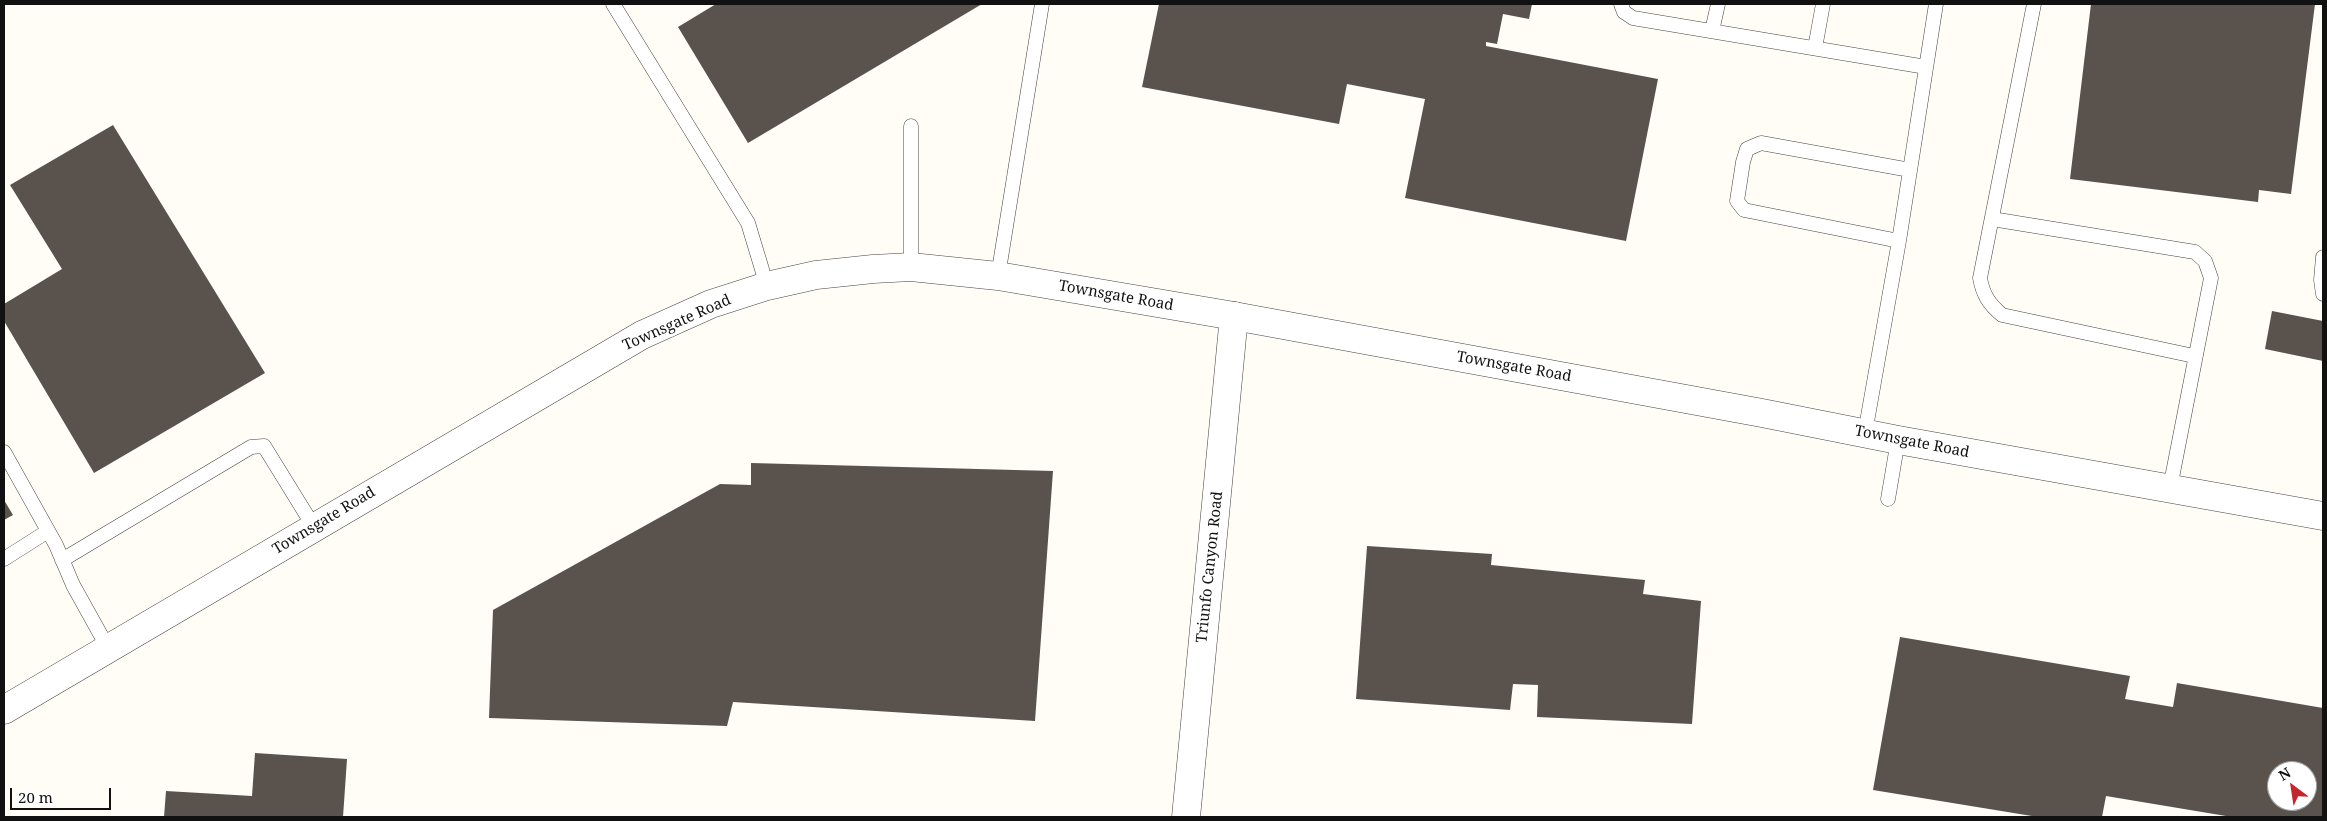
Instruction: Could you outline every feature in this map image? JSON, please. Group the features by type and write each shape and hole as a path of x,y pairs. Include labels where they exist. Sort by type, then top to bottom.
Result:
{"street":[{"name":"Townsgate Road","path":"4,710 642,335 710,304 768,286 816,275 873,269 911,267 998,276 1234,316 1865,434 2323,516"},
{"name":"Triunfo Canyon Road","path":"1186,817 1234,316"}],"lane":[{"path":"613,4 748,223 768,286"},
{"path":"998,276 1042,4"},
{"path":"1621,4 1624,12 1633,18 1926,67"},
{"path":"1712,31 1718,4"},
{"path":"1815,48 1823,4"},
{"path":"1865,434 1899,241 1936,4"},
{"path":"2034,4 1980,278 1983,292 1990,304 2002,315 2194,356"},
{"path":"911,126 911,267"},
{"path":"1899,241 1744,210 1737,202 1743,162 1747,149 1761,143 1910,170"},
{"path":"1992,219 2195,252 2205,261 2211,278 2194,356 2170,488"},
{"path":"2323,257 2321,280 2323,294"},
{"path":"1888,499 1898,440"},
{"path":"62,560 251,447 264,446 314,527"},
{"path":"4,452 48,531 73,585 108,648"},
{"path":"4,559 48,531"}],"building":[{"path":"716,4 982,4 748,143 678,27"},
{"path":"1159,4 1532,4 1529,19 1503,14 1497,44 1486,42 1486,46 1658,79 1626,241 1405,198 1425,99 1347,84 1339,124 1142,87"},
{"path":"2091,4 2315,4 2291,194 2259,190 2258,202 2070,179"},
{"path":"113,125 265,373 94,473 4,321 4,304 62,269 10,185"},
{"path":"2272,311 2323,321 2323,361 2265,349"},
{"path":"751,463 1053,471 1035,721 733,702 727,726 489,718 493,610 720,484 751,485"},
{"path":"4,500 13,515 4,520"},
{"path":"1367,546 1492,554 1491,565 1645,580 1643,594 1701,601 1692,724 1537,717 1538,685 1513,684 1510,710 1356,699"},
{"path":"1900,637 2130,676 2125,699 2173,707 2177,683 2323,708 2323,817 2232,817 2106,796 2102,817 2038,817 1873,790"},
{"path":"255,753 347,759 343,817 164,817 166,791 252,796"}]}
